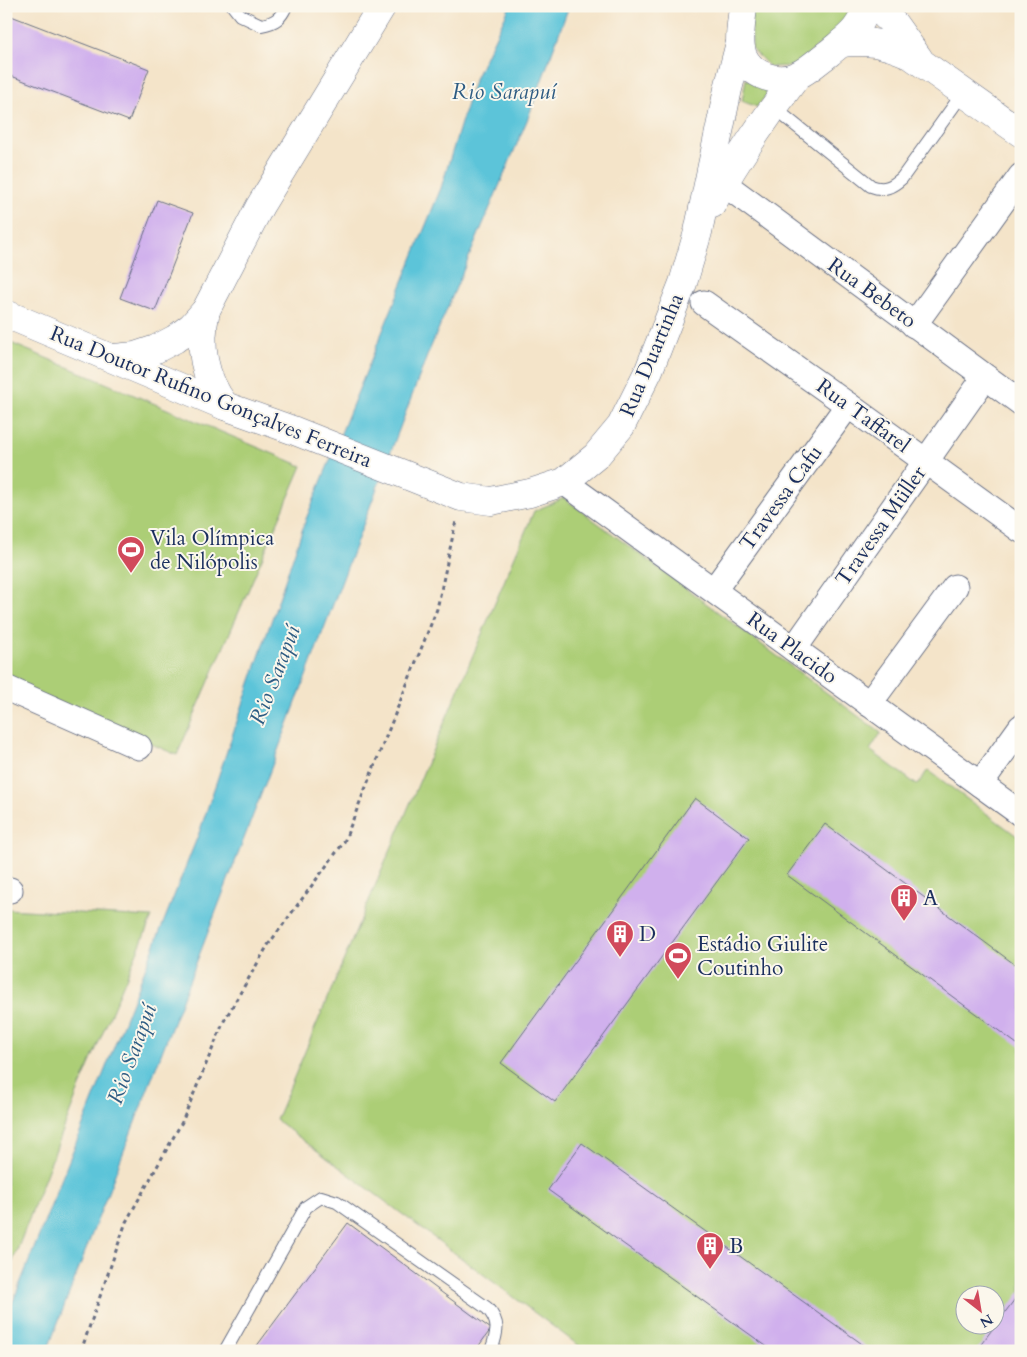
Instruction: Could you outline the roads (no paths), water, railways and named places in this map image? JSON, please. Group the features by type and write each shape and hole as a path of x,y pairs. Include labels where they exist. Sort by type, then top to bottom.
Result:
{"main road":[{"path":"114,358 135,356 156,349 186,330 206,310 260,206 382,6"},
{"name":"Rua Duartinha","path":"416,480 461,497 491,501 530,493 564,482 596,456 622,426 649,370 683,283 698,232 728,89 740,43 743,6"},
{"path":"740,43 743,56 760,75 784,80 797,76 852,34 860,24 865,6"},
{"path":"875,6 894,24 921,62"},
{"path":"841,43 862,41 882,44 902,51 921,62 1021,133"},
{"name":"Rua Duartinha","path":"698,232 723,183 752,136 797,76"},
{"path":"206,310 201,339 205,368 216,394 226,406"},
{"name":"Rua Doutor Rufino Gonçalves Ferreira","path":"6,314 226,406 295,431 416,480"}],"street":[{"path":"914,325 1021,176"},
{"name":"Rua Bebeto","path":"723,183 1021,404"},
{"name":"Rua Taffarel","path":"704,302 1021,530"},
{"name":"Travessa Müller","path":"794,649 985,377"},
{"name":"Travessa Cafu","path":"714,590 848,405"},
{"name":"Rua Placido","path":"564,482 1021,814"},
{"path":"869,704 955,587"},
{"path":"6,688 140,748"},
{"path":"980,784 1021,727"}],"lane":[{"path":"233,6 240,15 262,25 276,21 282,16 286,6"},
{"path":"773,107 871,186 879,189 893,185 902,178 963,93"},
{"path":"225,1351 306,1207 321,1197 337,1202 496,1316 497,1332 491,1351"}],"water":[{"name":"Rio Sarapuí","path":"510,6 569,6 528,118 427,356 47,1351 6,1351 6,1319 199,833 306,519 441,188 474,81"}],"place":[{"name":"Vila Olímpica de Nilópolis","path":"131,574"},
{"name":"A","path":"904,922"},
{"name":"D","path":"620,958"},
{"name":"Estádio Giulite Coutinho","path":"678,980"},
{"name":"B","path":"710,1270"}]}
